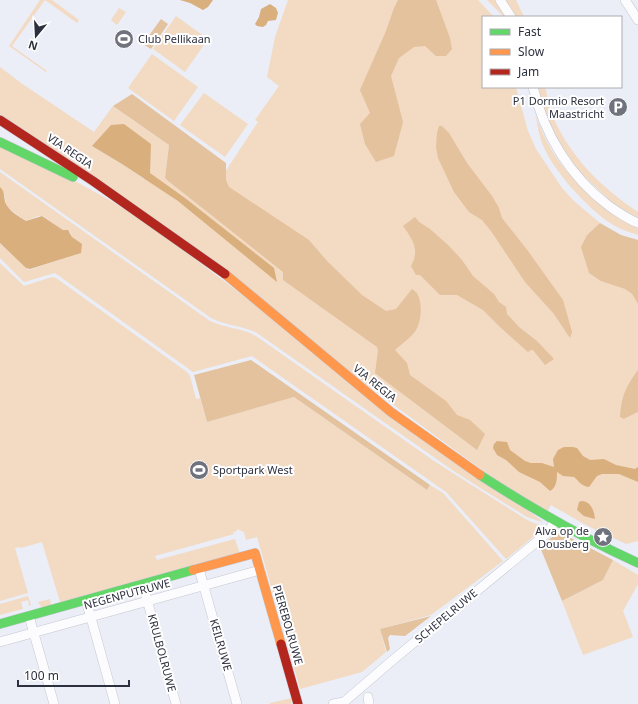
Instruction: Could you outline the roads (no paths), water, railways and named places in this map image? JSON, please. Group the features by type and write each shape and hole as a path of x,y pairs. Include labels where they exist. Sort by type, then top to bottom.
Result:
{"main road":[{"name":"VIA REGIA","path":"0,120 93,181 124,204 178,240 236,283 350,378 422,435 486,480 555,521 638,564"},
{"name":"VIA REGIA","path":"0,142 124,204"},
{"name":"NEGENPUTRUWE","path":"0,624 255,553"},
{"name":"PIEREBOLRUWE","path":"255,553 298,704"}],"street":[{"path":"500,0 510,16"},
{"path":"625,0 638,20"},
{"path":"533,88 540,114 570,168 602,201 624,216 638,223"},
{"name":"SCHEPELRUWE","path":"333,704 345,703 394,659 546,534 555,521"},
{"name":"KEILRUWE","path":"199,569 237,704"},
{"name":"NEGENPUTRUWE","path":"0,642 260,570"},
{"name":"KRULBOLRUWE","path":"143,585 176,704"},
{"path":"86,600 115,704"},
{"path":"29,616 54,704"}],"place":[{"name":"Club Pellikaan","path":"124,39"},
{"name":"P1 Dormio Resort Maastricht","path":"618,107"},
{"name":"Sportpark West","path":"199,470"},
{"name":"Alva op de Dousberg","path":"603,537"}]}
